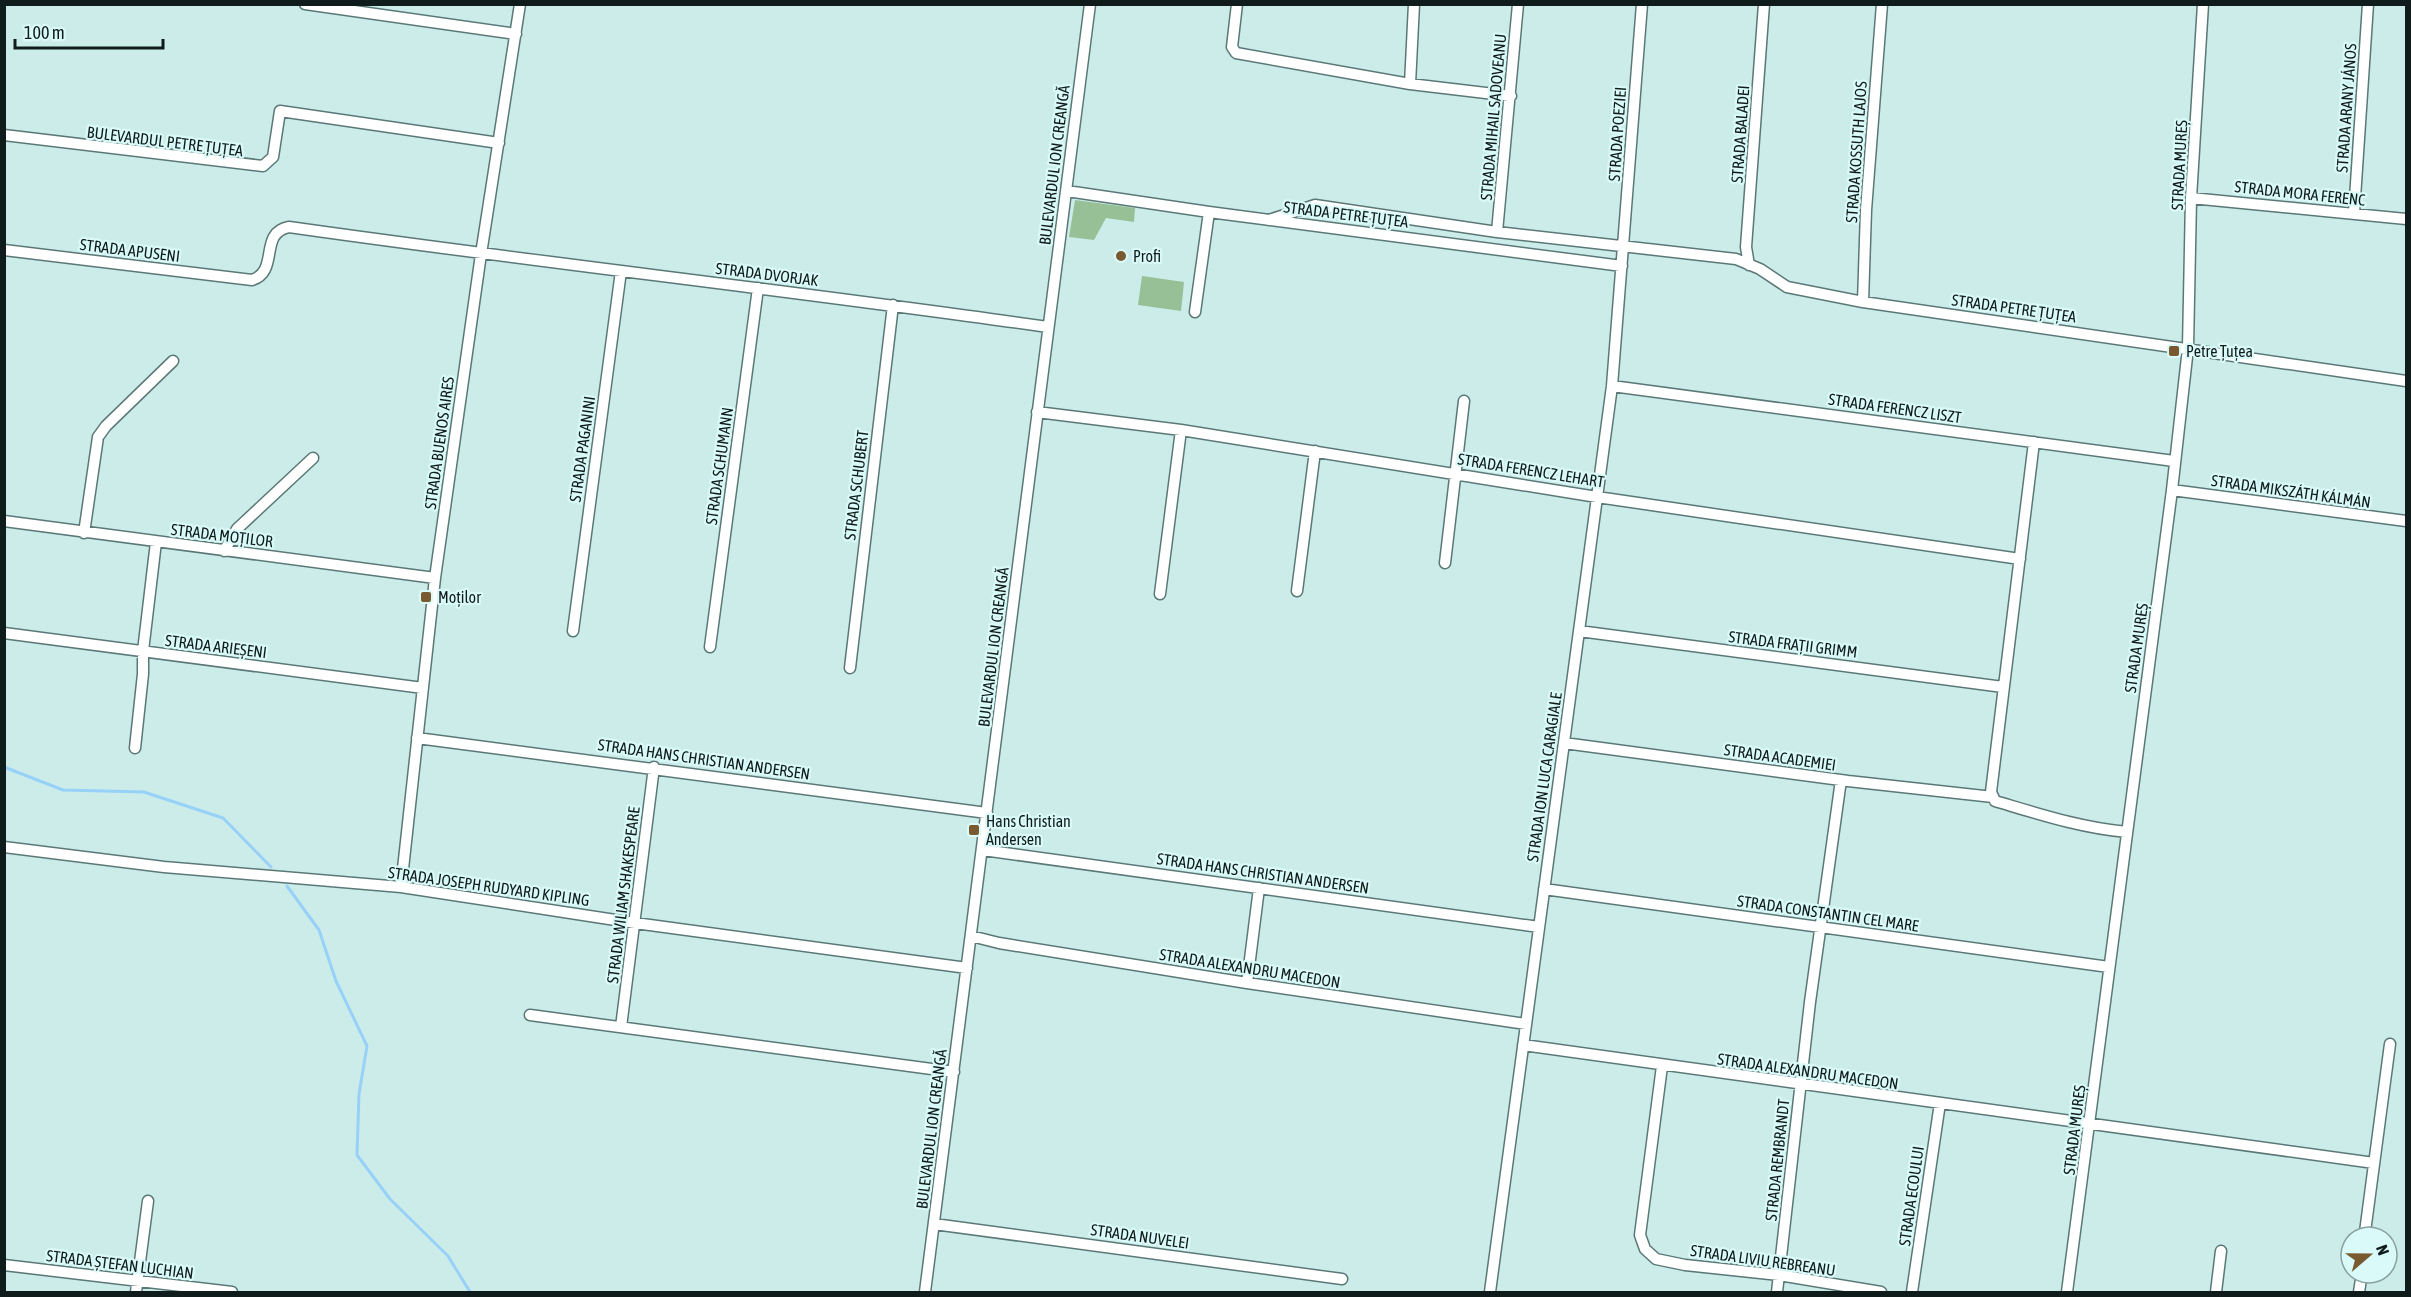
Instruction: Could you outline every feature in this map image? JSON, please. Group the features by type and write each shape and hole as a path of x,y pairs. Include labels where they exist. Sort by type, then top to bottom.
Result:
{"street":[{"path":"305,4 516,34"},
{"name":"STRADA BUENOS AIRES","path":"401,887 435,578 481,254 520,4"},
{"name":"BULEVARDUL ION CREANGĂ","path":"925,1293 1090,4"},
{"path":"1238,4 1232,47 1236,53 1410,84 1511,96"},
{"path":"1410,84 1414,4"},
{"name":"STRADA MIHAIL SADOVEANU","path":"1497,232 1518,4"},
{"name":"STRADA POEZIEI","path":"1622,266 1642,4"},
{"name":"STRADA BALADEI","path":"1749,264 1746,247 1764,4"},
{"name":"STRADA KOSSUTH LAJOS","path":"1863,302 1866,210 1882,4"},
{"name":"STRADA MUREȘ","path":"2067,1293 2172,490 2188,348 2191,198 2203,4"},
{"name":"STRADA ARANY JÁNOS","path":"2354,213 2368,4"},
{"name":"BULEVARDUL PETRE ȚUȚEA","path":"4,135 263,166 273,157 280,111 499,143"},
{"name":"STRADA PETRE ȚUȚEA","path":"1066,191 1622,266"},
{"name":"STRADA MORA FERENC","path":"2191,198 2406,219"},
{"name":"STRADA PETRE ȚUȚEA","path":"1269,220 1315,205 1497,232 1736,259 1788,287 1863,302 2406,381"},
{"path":"1195,312 1209,212"},
{"name":"STRADA DVORJAK","path":"252,280 260,278 265,271 273,236 280,229 289,227 1048,327"},
{"path":"1483,247 1485,230"},
{"name":"STRADA APUSENI","path":"4,250 252,280"},
{"name":"STRADA ION LUCA CARAGIALE","path":"1490,1293 1612,386 1622,266"},
{"name":"STRADA PAGANINI","path":"573,631 621,272"},
{"name":"STRADA SCHUMANN","path":"710,647 758,288"},
{"name":"STRADA SCHUBERT","path":"850,668 893,305"},
{"path":"84,533 98,437 106,426 173,361"},
{"name":"STRADA FERENCZ LISZT","path":"1612,386 2174,460"},
{"path":"1445,563 1464,401"},
{"name":"STRADA FERENCZ LEHART","path":"1037,412 1181,430 1597,497 2020,559"},
{"path":"1160,594 1181,430"},
{"path":"1993,797 1991,792 2003,687 2034,442"},
{"path":"1297,591 1315,451"},
{"path":"224,550 237,528 313,458"},
{"name":"STRADA MIKSZÁTH KÁLMÁN","path":"2172,490 2406,521"},
{"name":"STRADA MOȚILOR","path":"4,521 435,578"},
{"path":"135,748 143,674 143,651 156,542"},
{"name":"STRADA FRAȚII GRIMM","path":"1579,631 2003,687"},
{"name":"STRADA ARIEȘENI","path":"4,633 423,688"},
{"name":"STRADA HANS CHRISTIAN ANDERSEN","path":"417,738 654,767 987,813"},
{"name":"STRADA ACADEMIEI","path":"1564,743 1841,780 1993,797 1995,801 2056,820 2104,830 2127,832"},
{"name":"STRADA WILIAM SHAKESPEARE","path":"621,1027 654,767"},
{"name":"STRADA REMBRANDT","path":"1777,1293 1800,1085 1841,780"},
{"name":"STRADA JOSEPH RUDYARD KIPLING","path":"4,847 164,867 401,887 635,923 967,968"},
{"name":"STRADA HANS CHRISTIAN ANDERSEN","path":"982,850 1539,927"},
{"path":"1247,983 1259,888"},
{"name":"STRADA CONSTANTIN CEL MARE","path":"1544,889 2109,967"},
{"name":"STRADA ALEXANDRU MACEDON","path":"971,936 999,943 1247,983 1526,1024"},
{"path":"530,1015 954,1072"},
{"path":"2366,1225 2390,1044"},
{"name":"STRADA ALEXANDRU MACEDON","path":"1523,1046 2374,1163"},
{"name":"STRADA LIVIU REBREANU","path":"1662,1066 1640,1235 1645,1249 1656,1259 1685,1265 1779,1275 1881,1293"},
{"name":"STRADA ECOULUI","path":"1912,1293 1940,1103"},
{"path":"137,1287 148,1201"},
{"name":"STRADA NUVELEI","path":"934,1224 1342,1279"},
{"path":"2216,1293 2221,1251"},
{"name":"STRADA ȘTEFAN LUCHIAN","path":"4,1265 137,1287 232,1293"}],"green space":[{"path":"1075,200 1135,208 1134,222 1106,218 1094,240 1069,237"},
{"path":"1142,276 1184,282 1181,311 1138,305"}],"waterway":[{"path":"4,767 63,790 144,792 223,818 271,867"},
{"path":"287,886 319,930 336,981 367,1046 359,1094 357,1155 390,1199 448,1256 470,1292"}],"place":[{"name":"Profi","path":"1121,256"},
{"name":"Petre Țuțea","path":"2174,351"},
{"name":"Moților","path":"426,597"},
{"name":"Hans Christian Andersen","path":"974,830"}]}
